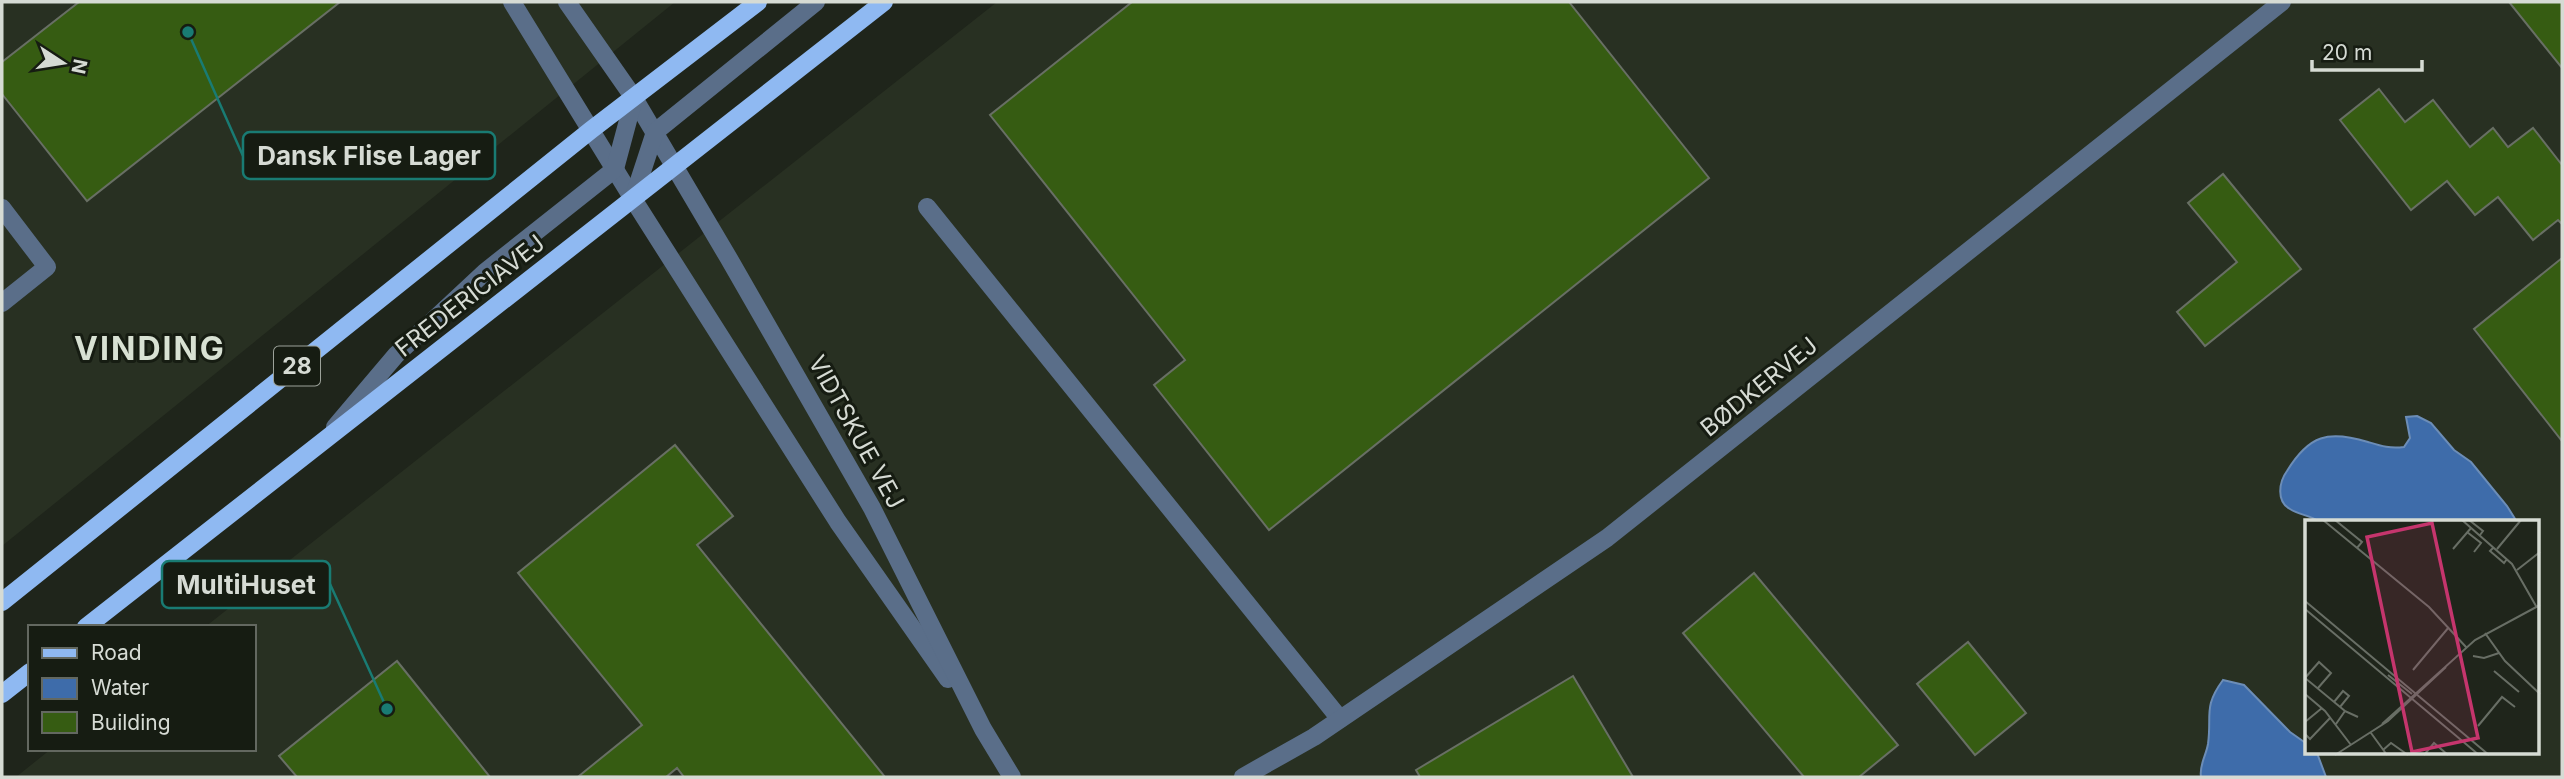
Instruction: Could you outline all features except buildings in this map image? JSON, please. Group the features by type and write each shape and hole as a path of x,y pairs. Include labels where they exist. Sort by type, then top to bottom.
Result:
{"main road":[{"name":"28","path":"2,602 591,130 758,2"},
{"name":"FREDERICIAVEJ","path":"89,625 884,2"},
{"path":"2,694 28,674"}],"street":[{"name":"VIDTSKUE VEJ","path":"512,2 838,523 983,729 1012,777"},
{"name":"VIDTSKUE VEJ","path":"567,2 634,98 675,165 872,508 983,729"},
{"path":"633,199 655,132 816,2"},
{"name":"BØDKERVEJ","path":"1243,777 1314,737 1607,538 2282,2"},
{"path":"320,444 397,355 485,272 615,169 634,98"},
{"path":"927,207 1340,719"},
{"path":"2,208 47,267 2,303"}],"shaded area":[{"path":"2,2 675,2 2,546"},
{"path":"997,2 2562,2 2562,777 16,777 48,751 256,751 256,625 208,625"}],"water":[{"path":"2417,416 2431,423 2454,450 2471,462 2516,520 2316,520 2286,506 2280,491 2284,475 2295,459 2312,443 2321,438 2342,436 2386,447 2404,447 2410,438 2406,417"},
{"path":"2223,680 2244,685 2290,732 2305,743 2305,754 2317,754 2326,777 2201,777 2208,744 2211,704"}],"place":[{"name":"Dansk Flise Lager","path":"188,32"},
{"name":"MultiHuset","path":"387,709"}],"district":[{"name":"VINDING","path":"150,349"}]}
